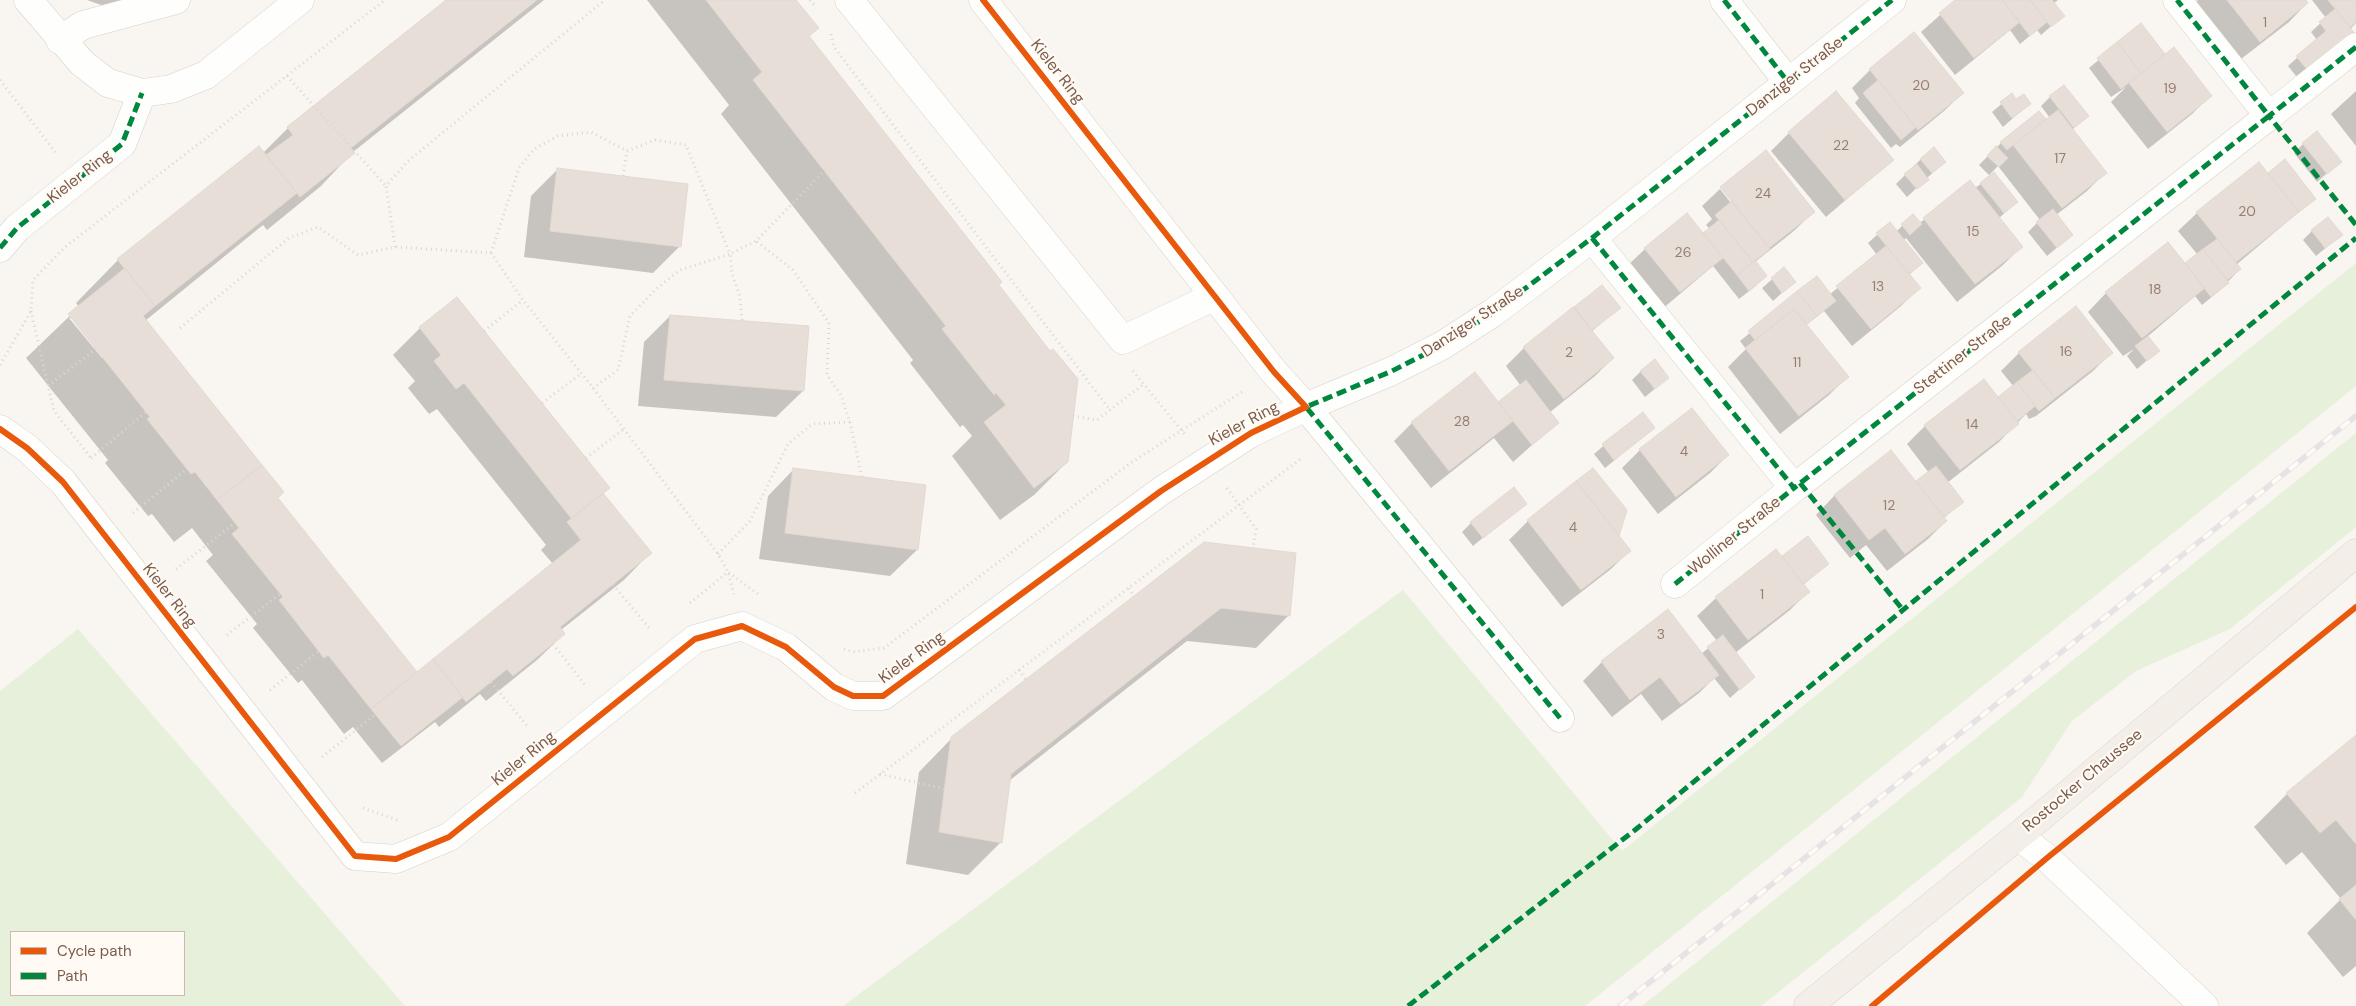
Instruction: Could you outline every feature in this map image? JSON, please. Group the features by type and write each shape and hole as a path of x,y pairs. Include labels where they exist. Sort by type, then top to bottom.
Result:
{"main road":[{"name":"Rostocker Chaussee","path":"1808,1006 2018,836 2356,553"}],"street":[{"path":"28,0 60,40 82,63 108,83 142,94 171,89 206,75 300,0"},
{"path":"60,40 83,25 176,0"},
{"path":"849,0 1123,340 1215,296"},
{"name":"Kieler Ring","path":"0,429 26,448 63,482 355,856 396,858 449,838 695,639 742,626 786,647 834,687 853,696 883,696 1161,491 1251,433 1306,407 1274,372 983,0"},
{"path":"1724,0 1788,82"},
{"name":"Danziger Straße","path":"1306,407 1392,371 1443,345 1494,312 1592,238 1892,0"},
{"path":"2177,0 2269,116"},
{"name":"Stettiner Straße","path":"1794,488 2356,46"},
{"name":"Kieler Ring","path":"0,248 17,228 122,144 142,94"},
{"path":"1592,238 1794,488"},
{"path":"1306,407 1560,718"},
{"name":"Wolliner Straße","path":"1675,584 1794,488"},
{"path":"2018,836 2046,858 2204,1006"}],"path":[{"path":"97,466 54,411 31,311 33,280 65,247 385,0"},
{"path":"386,186 408,161 605,0"},
{"path":"810,0 821,15"},
{"path":"830,30 834,47 1110,410"},
{"path":"286,76 386,186 395,247"},
{"path":"0,80 76,180"},
{"path":"491,253 519,168 534,150 558,136 591,132 628,150 655,140 686,145 730,254 732,274 740,296 742,320"},
{"path":"623,176 628,150"},
{"path":"593,388 618,370 630,316 656,289 680,270 730,254 756,241 826,169"},
{"path":"180,328 289,238 318,227 358,255 395,247 491,253"},
{"path":"756,241 793,270 829,323 827,375 841,396 850,422 862,477"},
{"path":"491,253 523,300 582,373 718,554 728,572 742,626"},
{"path":"484,331 523,300"},
{"path":"0,365 31,311"},
{"path":"48,386 96,349"},
{"path":"837,647 853,652 884,648 1132,462 1274,372"},
{"path":"542,404 582,373"},
{"path":"1074,416 1097,420 1144,384"},
{"path":"90,458 146,412"},
{"path":"718,554 750,521 788,444 812,424 850,422"},
{"path":"586,458 624,429"},
{"path":"855,793 1331,436"},
{"path":"133,513 187,469"},
{"path":"127,505 138,520"},
{"path":"176,569 235,523"},
{"path":"171,562 182,576"},
{"path":"728,572 766,599"},
{"path":"683,608 728,572"},
{"path":"613,585 653,632"},
{"path":"1129,588 1134,596"},
{"path":"227,635 280,594"},
{"path":"221,627 233,643"},
{"path":"553,644 586,686"},
{"path":"275,697 270,690 319,651"},
{"path":"1019,670 1026,680"},
{"path":"579,691 593,680"},
{"path":"491,682 530,730 537,724"},
{"path":"322,757 376,714"},
{"path":"316,749 327,764"},
{"path":"880,774 944,789"},
{"path":"360,807 396,821 405,817"}],"green space":[{"path":"2356,263 2356,386 1585,1006 843,1006 1403,590 1622,851"},
{"path":"2356,433 2356,527 2230,629 2136,671 2072,721 2022,797 1761,1006 1642,1006"},
{"path":"78,629 405,1006 0,1006 0,691"}],"building":[{"path":"446,0 537,0 351,148 355,153 300,197 266,155 293,135 287,127"},
{"path":"706,0 796,0 819,28 809,36 1002,282 999,285 1050,351 1053,349 1078,379 1068,462 1034,488 984,422 1006,405 996,393 994,395 942,329 946,326 753,80 762,72"},
{"path":"1955,0 2002,0 2020,22 1974,58 1939,13"},
{"path":"2002,0 2030,0 2047,22 2030,36"},
{"path":"2030,0 2052,0 2065,16 2051,27"},
{"path":"2227,0 2306,0 2308,3 2260,42"},
{"path":"2328,0 2356,0 2356,22 2350,27"},
{"path":"2335,9 2356,35 2310,73 2296,56 2326,31 2319,22"},
{"path":"2141,23 2165,54 2141,73 2117,42"},
{"path":"1914,32 1964,93 1918,130 1869,69"},
{"path":"2117,42 2141,73 2121,89 2097,58"},
{"path":"2174,47 2212,96 2167,132 2129,83"},
{"path":"1878,80 1916,127 1901,140 1863,93"},
{"path":"2064,85 2089,116 2074,128 2049,96"},
{"path":"1836,91 1894,160 1845,200 1788,132"},
{"path":"2012,93 2016,99 2024,94 2031,104 2012,118 2000,102"},
{"path":"2058,110 2107,173 2062,208 2013,145"},
{"path":"2039,111 2046,119 2007,150 2000,142"},
{"path":"2317,131 2342,162 2327,174 2302,143"},
{"path":"259,146 297,193 155,306 117,259"},
{"path":"1996,146 2008,158 1999,167 1987,156"},
{"path":"1934,147 1946,162 1932,173 1920,159"},
{"path":"1766,150 1815,212 1769,248 1720,187"},
{"path":"2285,159 2316,199 2299,212 2268,173"},
{"path":"2259,162 2299,212 2236,262 2196,212"},
{"path":"1917,164 1929,180 1917,189 1904,174"},
{"path":"557,168 688,184 681,247 550,231"},
{"path":"1994,172 2018,202 2004,213 1980,183"},
{"path":"1970,180 2023,247 1975,284 1923,218"},
{"path":"1732,201 1770,249 1753,262 1715,215"},
{"path":"2053,209 2073,235 2057,248 2036,222"},
{"path":"1687,213 1723,258 1680,292 1644,248"},
{"path":"1913,214 1922,224 1910,235 1901,224"},
{"path":"2328,217 2343,235 2325,248 2311,230"},
{"path":"1719,220 1753,262 1737,275 1703,233"},
{"path":"1890,222 1923,263 1909,274 1876,233"},
{"path":"2217,239 2241,269 2227,280 2203,249"},
{"path":"2168,242 2205,288 2142,338 2105,292"},
{"path":"1886,246 1921,288 1871,329 1836,286"},
{"path":"2203,249 2229,283 2211,297 2185,263"},
{"path":"1755,260 1767,276 1749,291 1737,275"},
{"path":"1784,267 1796,282 1782,293 1771,278"},
{"path":"125,268 155,306 143,316 262,465 217,500 195,472 191,474 147,419 150,417 68,314"},
{"path":"1817,276 1836,301 1817,316 1797,291"},
{"path":"1602,285 1621,308 1592,330 1574,307"},
{"path":"1797,291 1817,316 1807,324 1794,309 1755,340 1748,331"},
{"path":"457,297 610,488 571,518 464,383 456,389 434,361 441,355 419,327"},
{"path":"2076,306 2113,353 2055,398 2018,352"},
{"path":"1573,307 1614,358 1564,399 1523,347"},
{"path":"1794,309 1849,377 1799,416 1745,348"},
{"path":"670,315 809,326 804,391 664,380"},
{"path":"2148,336 2160,351 2147,361 2135,346"},
{"path":"1655,359 1669,378 1655,389 1640,371"},
{"path":"2033,370 2055,398 2039,411 2017,382"},
{"path":"1475,372 1513,421 1449,471 1411,422"},
{"path":"1984,379 2019,424 1960,470 1924,425"},
{"path":"1526,380 1559,423 1532,445 1498,402"},
{"path":"2017,382 2035,406 2017,421 1998,397"},
{"path":"1692,408 1729,455 1676,497 1639,449"},
{"path":"1643,412 1655,428 1614,460 1602,444"},
{"path":"1891,450 1947,521 1905,554 1885,528 1869,540 1834,495"},
{"path":"262,465 284,492 278,498 417,672 371,709 328,655 324,658 279,600 283,597 232,534 239,528 217,500"},
{"path":"1936,466 1964,502 1944,517 1916,481"},
{"path":"793,468 926,485 918,550 785,533"},
{"path":"1593,468 1627,510 1619,536 1576,481"},
{"path":"1576,481 1631,551 1581,590 1527,520"},
{"path":"1514,487 1527,504 1483,538 1470,522"},
{"path":"603,493 652,553 560,627 565,634 513,676 507,669 466,702 433,659 581,540 567,522"},
{"path":"1808,536 1829,564 1803,584 1782,556"},
{"path":"1204,542 1296,553 1290,616 1221,608 1011,774 1002,843 939,832 951,737"},
{"path":"1776,549 1810,592 1748,640 1715,597"},
{"path":"1668,609 1719,675 1681,704 1660,677 1630,700 1601,661"},
{"path":"1723,635 1755,677 1740,690 1707,647"},
{"path":"433,659 463,697 401,746 371,709"},
{"path":"2356,735 2356,844 2336,820 2320,833 2286,793"},
{"path":"2356,885 2356,920 2339,899"}],"railway":[{"path":"1620,1006 2356,416"}],"marked path":[{"path":"1724,0 1788,82"},
{"path":"1560,718 1306,407 1392,371 1443,345 1494,312 1592,238 1892,0"},
{"path":"1592,238 1794,488 2269,116 2177,0"},
{"path":"2356,47 2269,116 2356,225"},
{"path":"0,248 17,228 122,144 142,93"},
{"path":"1408,1006 1635,830 2356,238"},
{"path":"1800,483 1903,610"},
{"path":"1675,584 1794,488"}],"cycle path":[{"path":"0,429 27,448 63,482 355,856 396,859 449,837 695,639 742,626 786,647 834,687 853,696 883,696 1161,491 1251,433 1306,407 1274,372 983,0"},
{"path":"1872,1006 2047,858 2356,607"}]}
